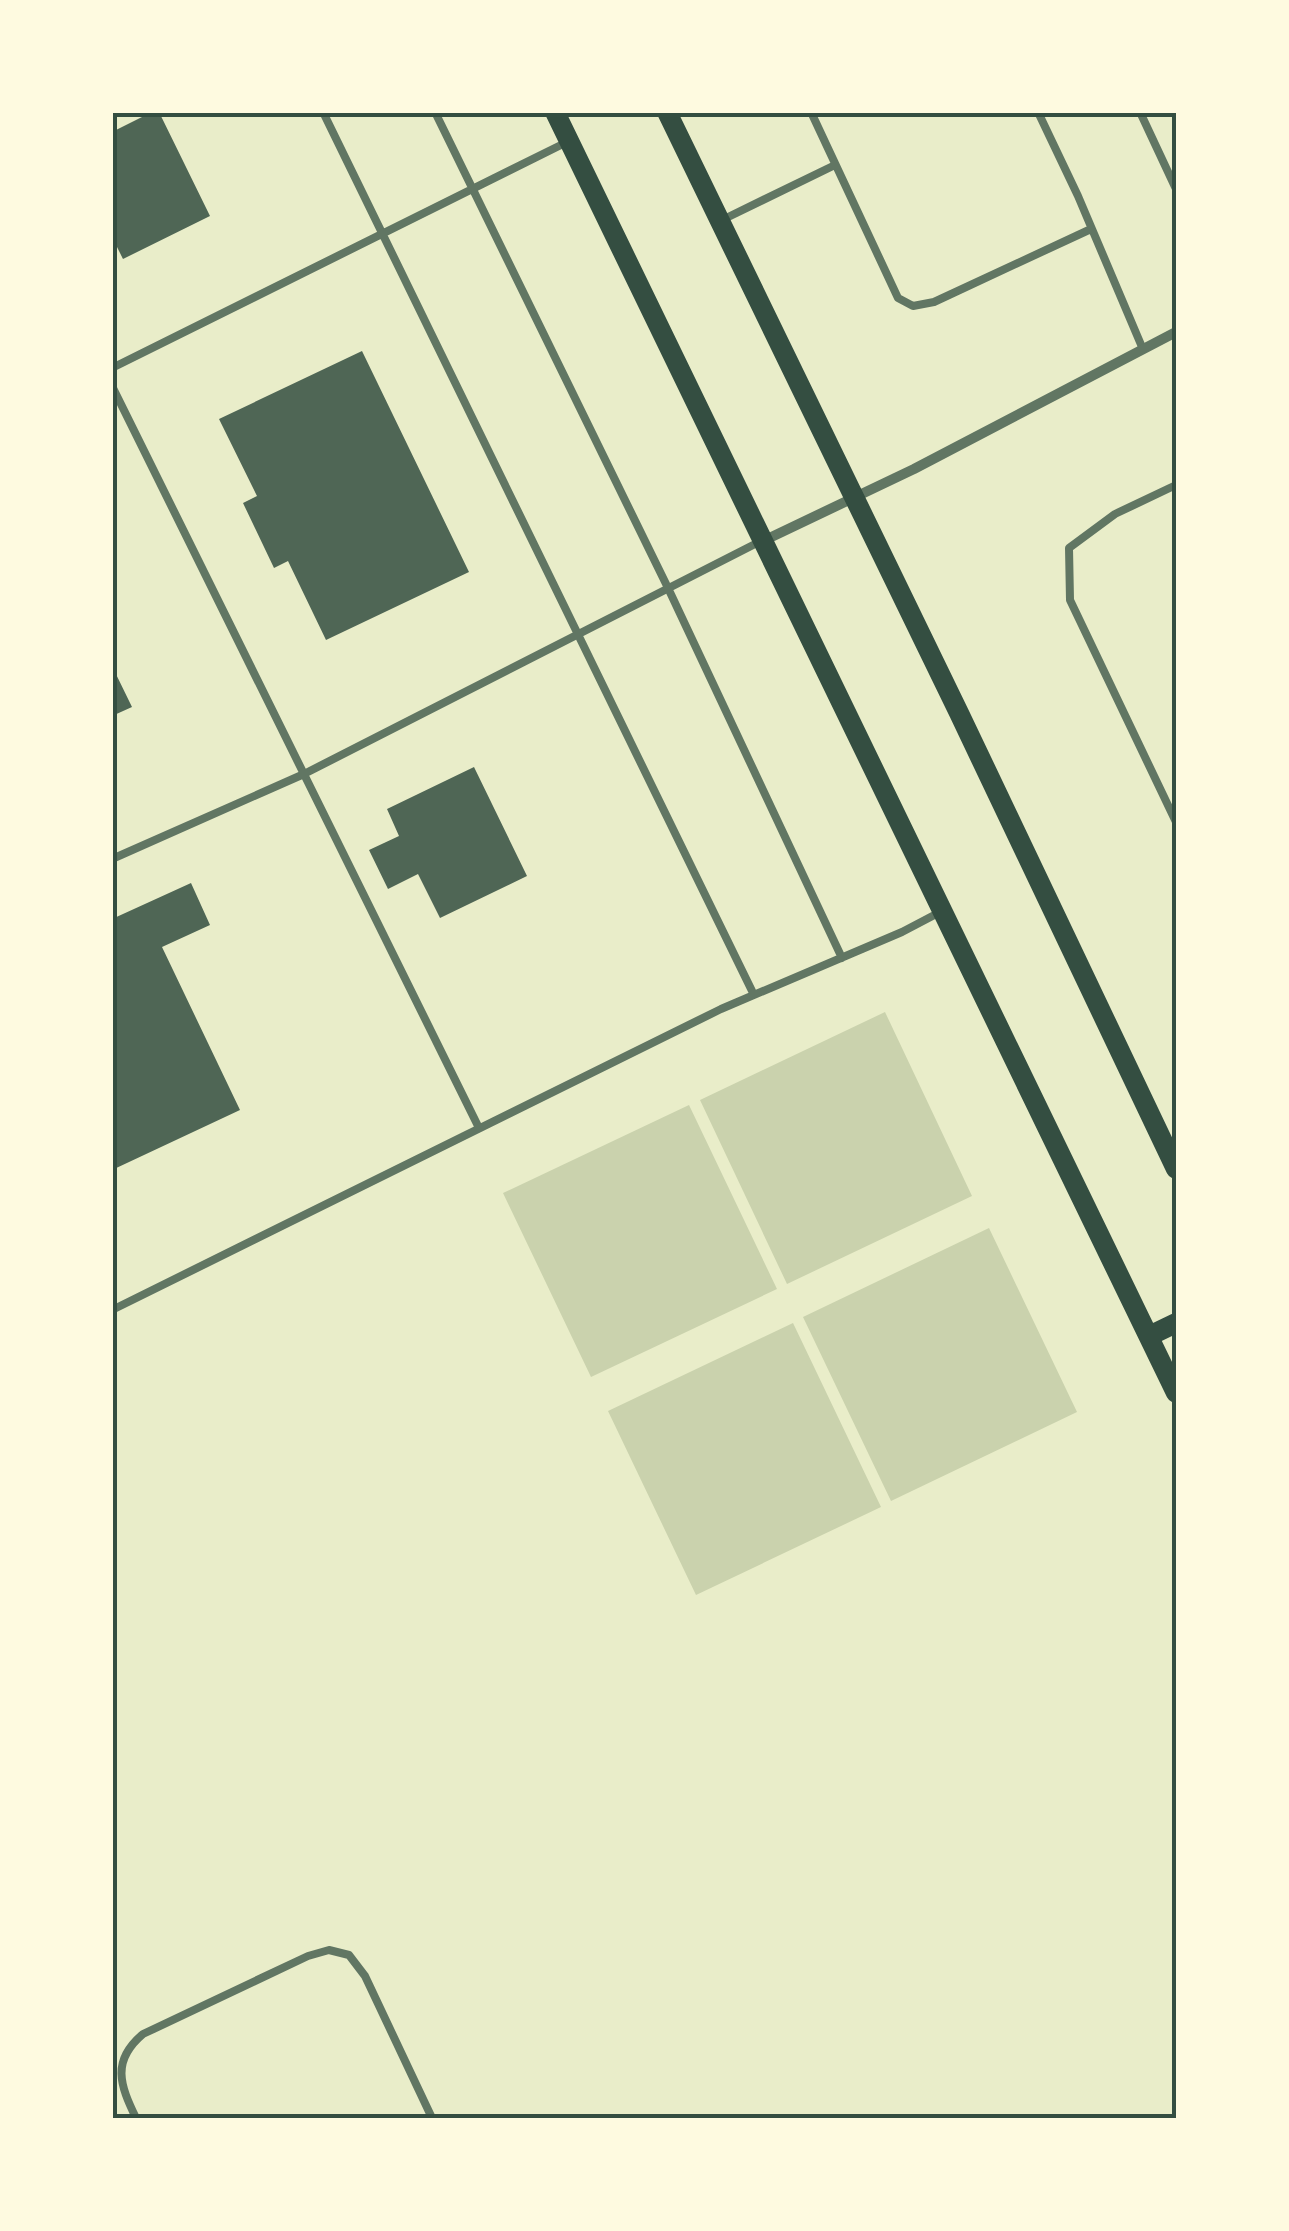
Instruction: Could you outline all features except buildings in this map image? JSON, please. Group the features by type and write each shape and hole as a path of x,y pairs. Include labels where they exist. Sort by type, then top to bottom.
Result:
{"main road":[{"path":"555,112 1176,1393"},
{"path":"667,112 1176,1169"},
{"path":"1149,1336 1176,1323"}],"street":[{"path":"762,541 1176,332"}],"lane":[{"path":"324,112 754,995"},
{"path":"436,112 668,588 842,958"},
{"path":"811,112 898,298 913,306 934,302 1092,228"},
{"path":"1038,112 1142,347"},
{"path":"1140,112 1176,189"},
{"path":"112,368 569,141"},
{"path":"718,221 835,166"},
{"path":"112,386 479,1128"},
{"path":"1176,485 1115,514 1069,548 1070,600 1176,822"},
{"path":"112,859 304,774 762,541"},
{"path":"112,1310 754,995 942,912"},
{"path":"136,2118 123,2092 121,2067 128,2047 161,2026 328,1950 349,1954 366,1976 432,2118"}],"green space":[{"path":"885,1012 972,1196 787,1284 700,1100"},
{"path":"689,1105 777,1289 591,1377 503,1193"},
{"path":"989,1228 1077,1412 891,1501 803,1317"},
{"path":"793,1323 881,1507 696,1595 608,1411"}]}
